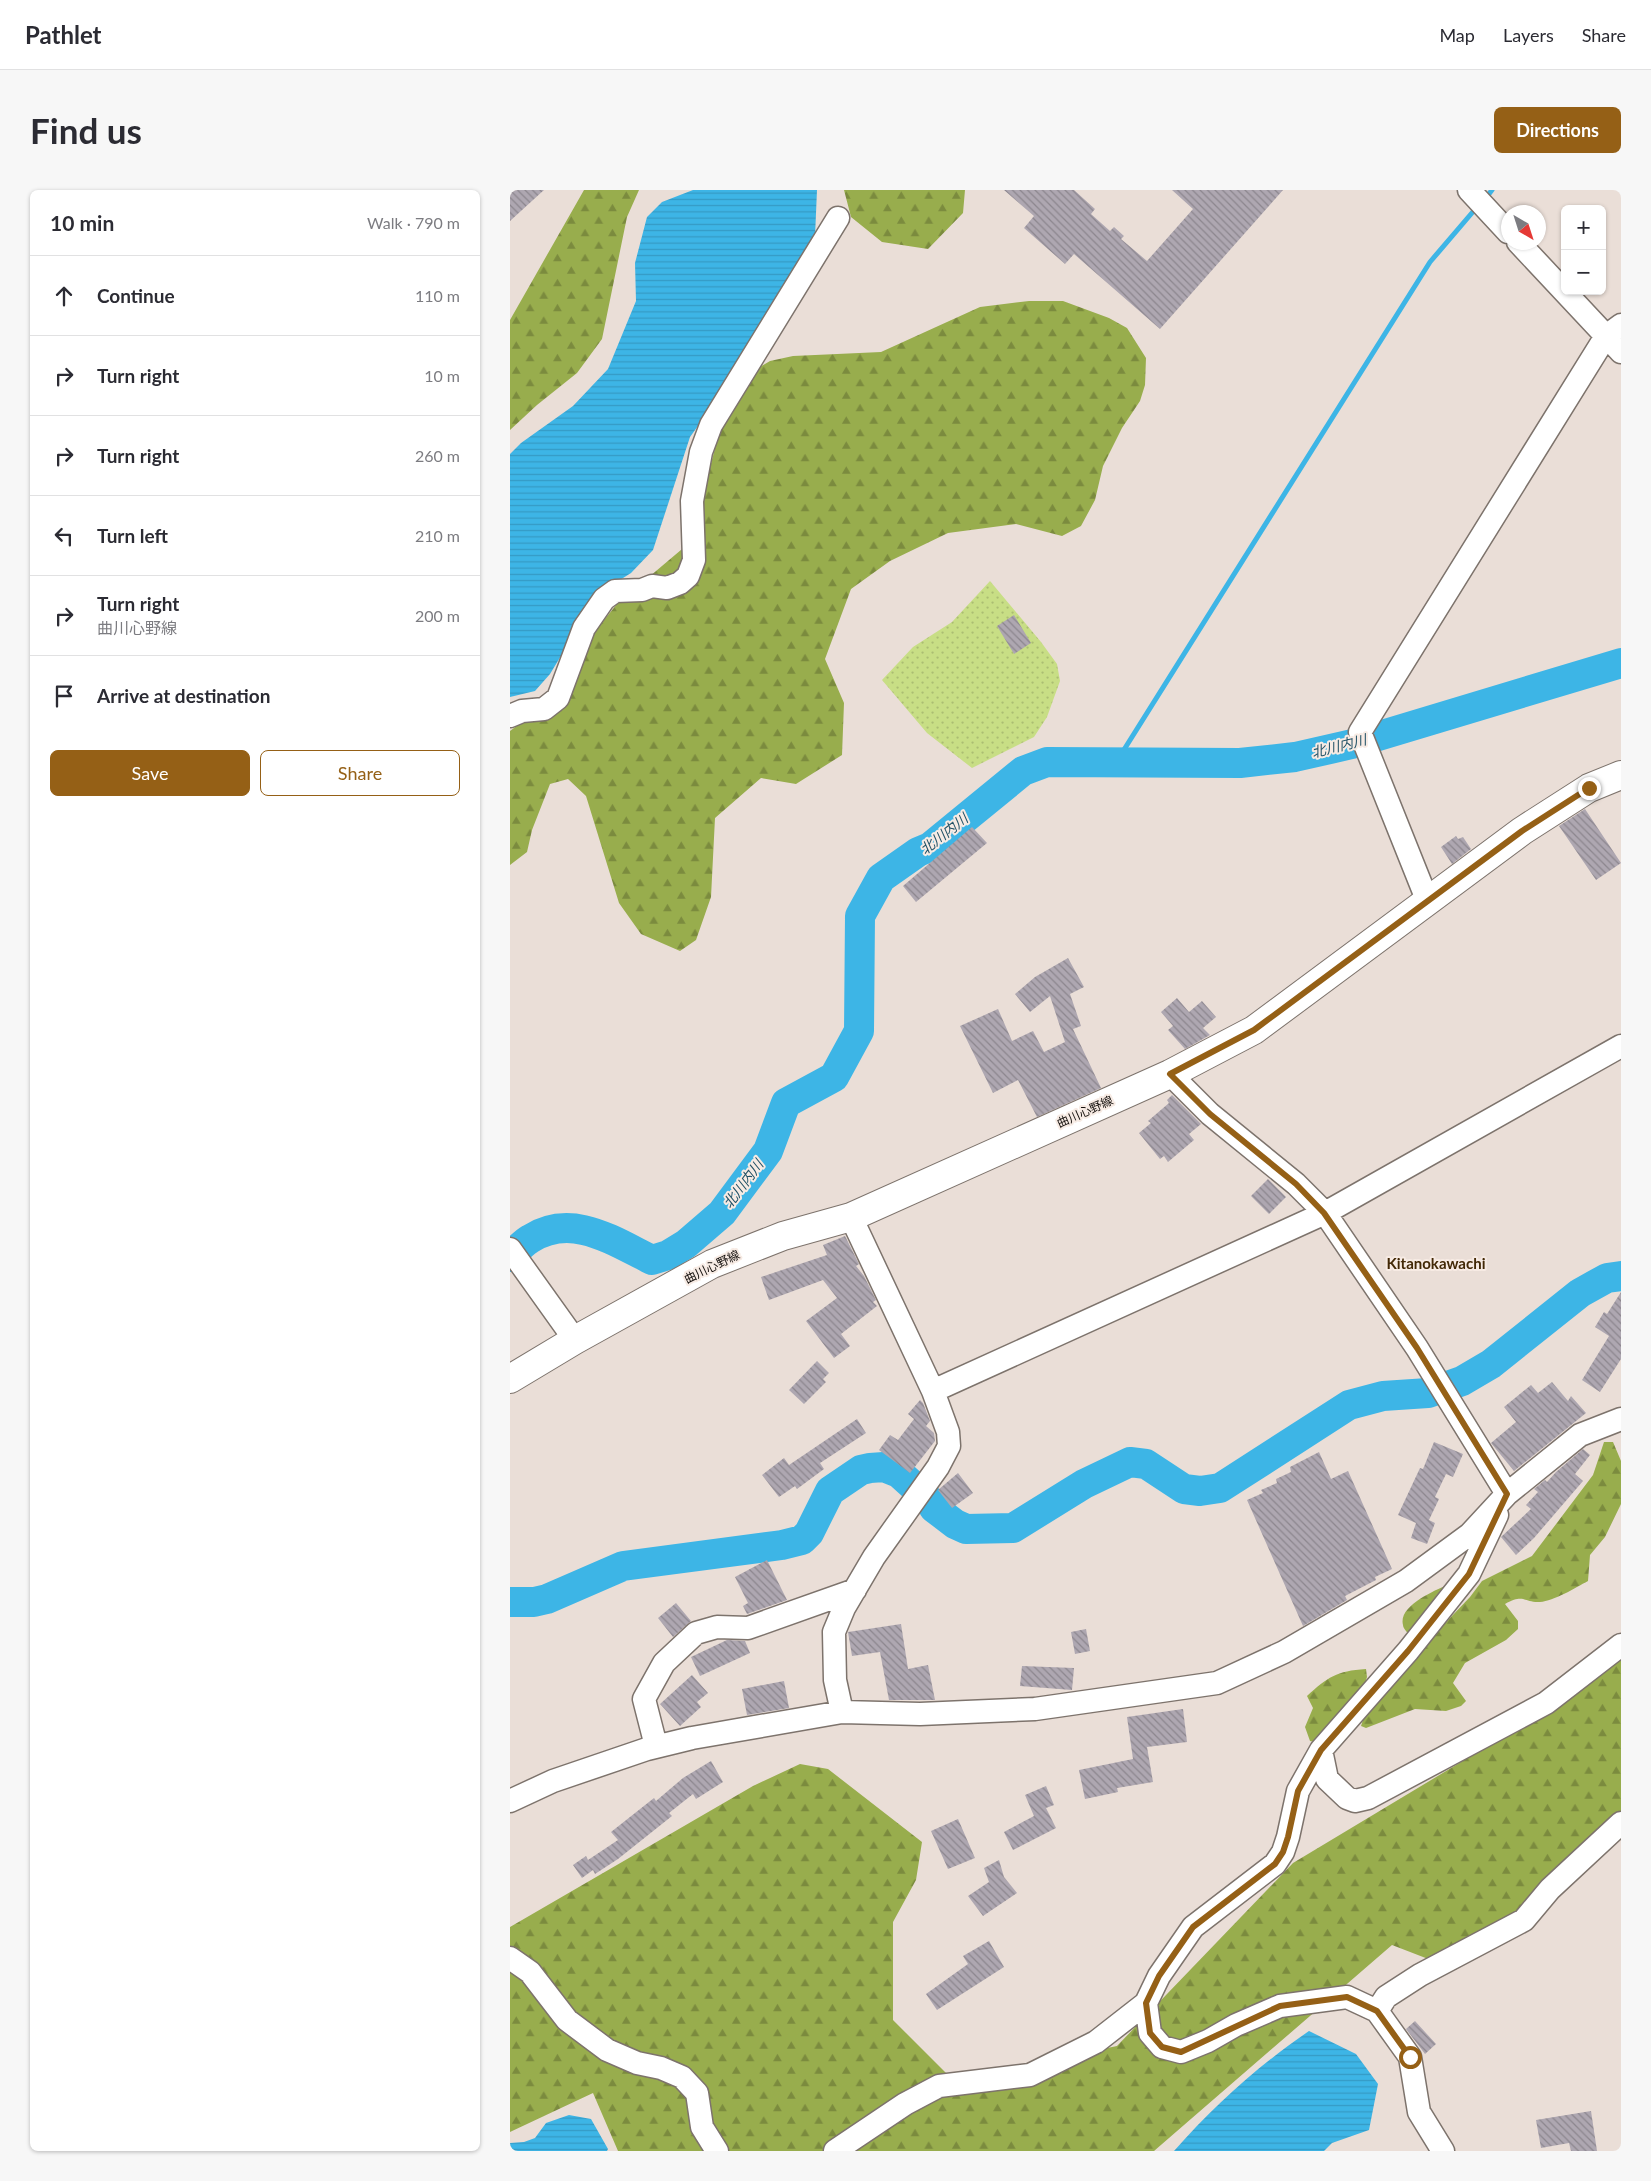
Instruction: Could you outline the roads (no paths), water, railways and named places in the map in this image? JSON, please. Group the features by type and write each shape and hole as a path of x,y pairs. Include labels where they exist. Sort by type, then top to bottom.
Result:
{"main road":[{"name":"曲川心野線","path":"510,1380 576,1340 712,1264 783,1236 851,1216 1170,1074 1254,1030 1522,831 1589,788 1621,775"}],"street":[{"path":"1469,190 1501,224"},
{"path":"510,716 522,711 544,709 558,698 584,628 604,599 615,591 642,590 652,586 667,588 680,583 688,576 694,560 692,501 701,452 711,425 838,218"},
{"path":"1527,250 1613,330 1621,352"},
{"path":"1428,902 1360,732 1613,330"},
{"path":"934,1391 1324,1213 1621,1046"},
{"path":"1170,1074 1210,1114 1296,1184 1324,1213 1417,1348 1507,1494"},
{"path":"842,1712 835,1680 834,1632 874,1557 938,1467 949,1446 948,1432 934,1391 851,1216"},
{"path":"510,1249 576,1340"},
{"path":"510,1801 553,1781 656,1746 842,1712 920,1714 1035,1709 1217,1684 1284,1652 1406,1582 1470,1534 1507,1494 1580,1435 1621,1419"},
{"path":"835,2151 905,2104 939,2086 1030,2075 1096,2042 1146,2003 1159,1976 1193,1927 1275,1864 1283,1852 1288,1837 1298,1791 1321,1750 1408,1651 1469,1574 1507,1494"},
{"path":"656,1746 644,1699 664,1662 696,1633 717,1627 748,1628 855,1590"},
{"path":"1321,1750 1327,1778 1347,1798 1355,1801 1368,1798 1546,1702 1621,1646"},
{"path":"1377,2011 1386,1997 1420,1975 1524,1920 1550,1890 1621,1823"},
{"path":"510,1958 530,1972 567,2020 607,2050 682,2077 697,2093 702,2127 717,2151"},
{"path":"1146,2003 1150,2033 1162,2047 1181,2052 1280,2006 1347,1997 1377,2011 1410,2057 1419,2112 1443,2151"}],"water":[{"path":"693,190 817,190 815,237 747,358 690,437 653,550 631,573 599,593 550,674 535,691 510,697 510,454 521,443 573,406 608,369 636,301 635,263 647,217 662,202"},
{"path":"1309,2031 1356,2054 1378,2084 1369,2130 1332,2143 1324,2151 1174,2151 1238,2087 1272,2058"},
{"path":"569,2115 591,2119 608,2149 607,2151 510,2151 510,2143 524,2142 535,2138 546,2123"}],"waterway":[{"path":"1485,199 1492,190"},
{"path":"1115,764 1430,262 1477,207"},
{"name":"北川内川","path":"510,1257 530,1239 546,1231 561,1228 592,1232 652,1260 668,1255 686,1244 722,1213 768,1151 786,1103 834,1077 859,1031 860,916 881,878 918,852 930,847 1023,771 1047,762 1240,763 1295,757 1352,744 1621,663"},
{"path":"510,1602 534,1602 547,1599 623,1566 782,1545 802,1540 809,1533 830,1491 861,1470 870,1468 884,1467 899,1473 930,1501 934,1508 955,1524 966,1529 1013,1528 1084,1484 1130,1462 1146,1464 1184,1489 1200,1491 1220,1488 1349,1405 1383,1396 1428,1393 1462,1381 1491,1364 1580,1293 1607,1278 1621,1276"}],"district":[{"name":"Kitanokawachi","path":"1436,1264"}]}
